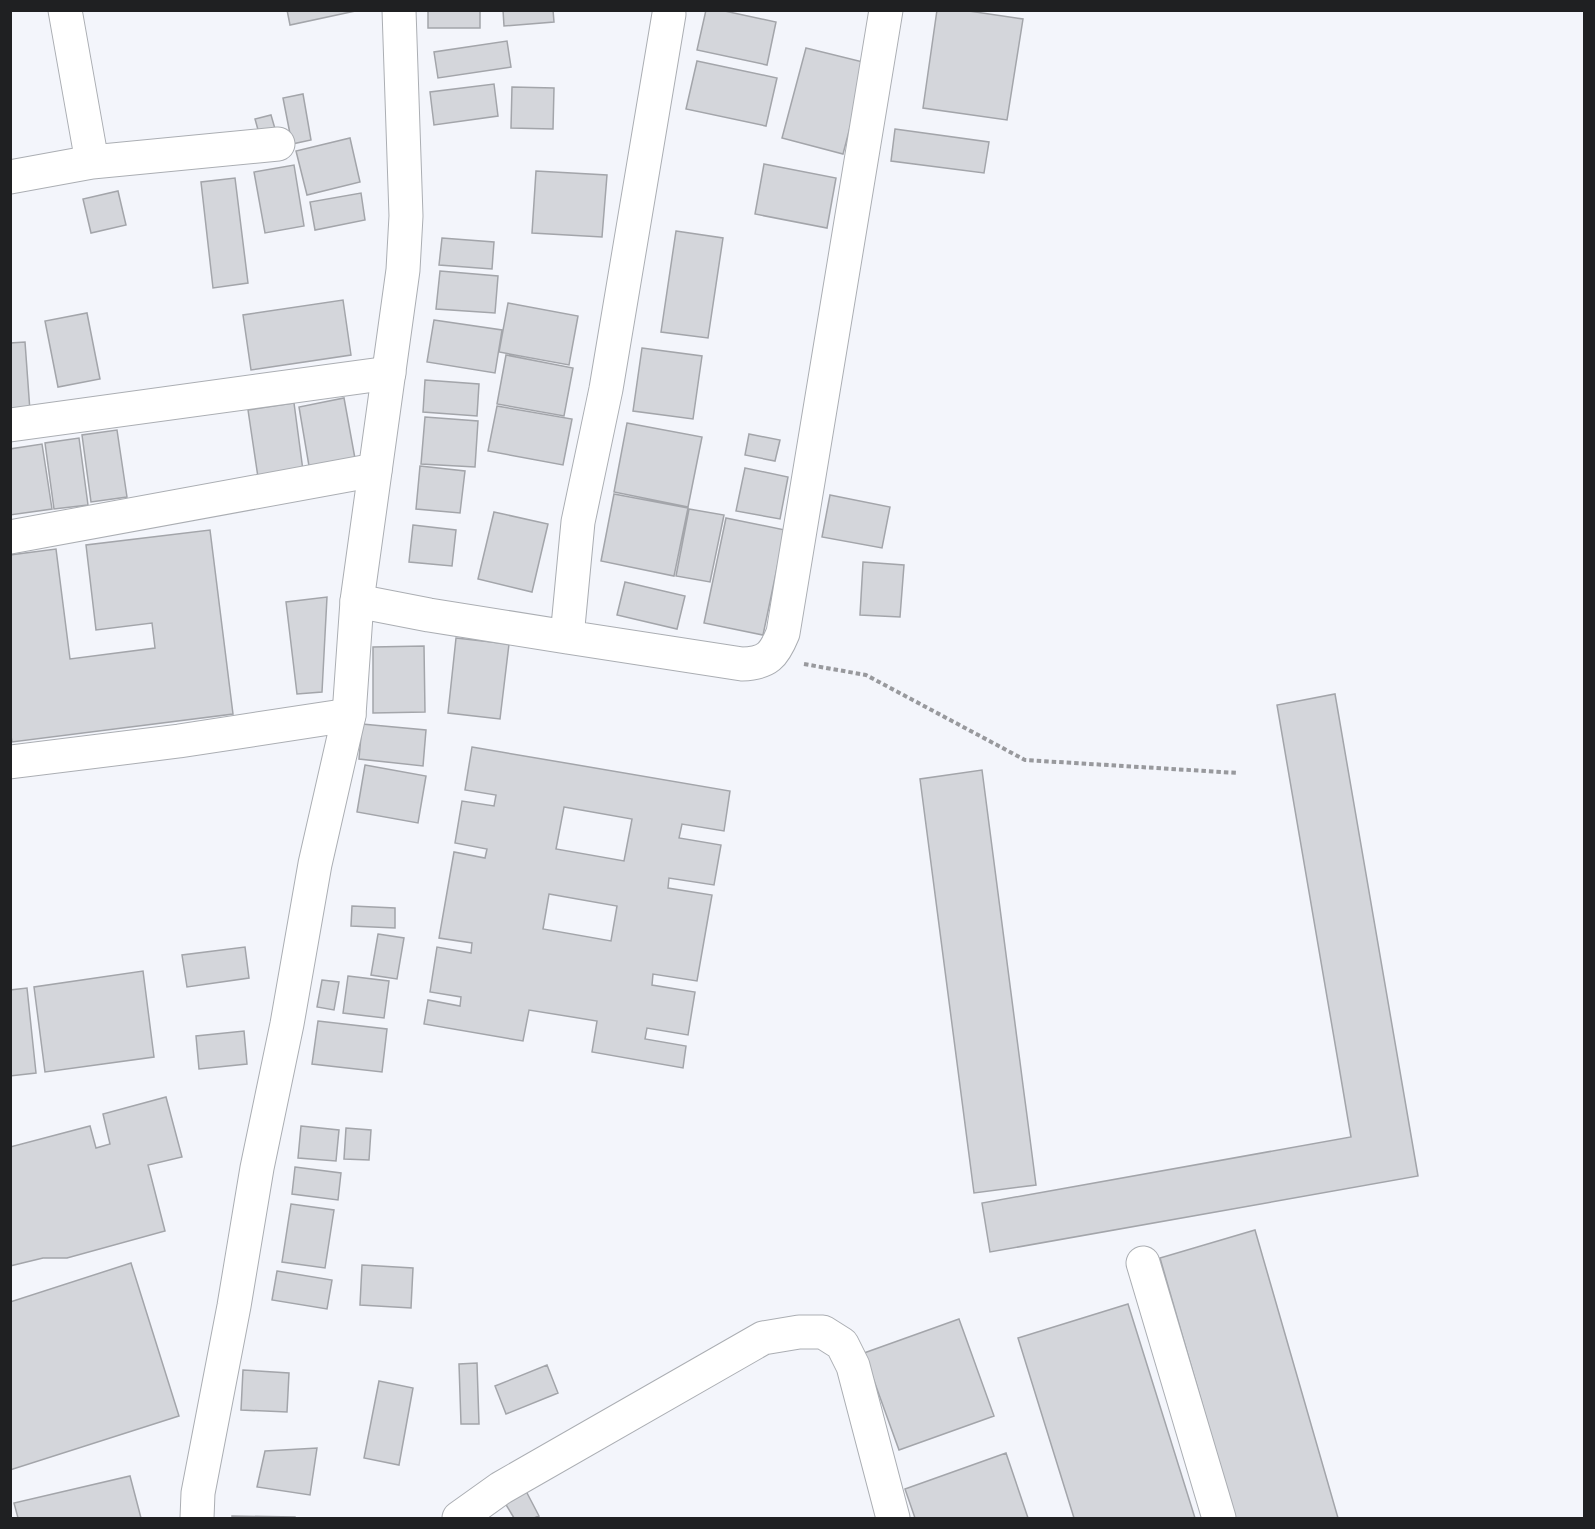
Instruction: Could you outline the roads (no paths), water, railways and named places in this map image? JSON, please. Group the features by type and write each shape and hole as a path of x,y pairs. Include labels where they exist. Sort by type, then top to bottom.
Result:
{"street":[{"path":"65,10 92,162"},
{"path":"197,1518 198,1493 257,1168 287,1024 315,864 349,715 357,601 403,270 406,216 399,10"},
{"path":"357,601 429,615 742,664 756,663 768,658 777,649 783,633 886,10"},
{"path":"567,637 578,522 606,389 669,14"},
{"path":"10,177 92,162 278,144"},
{"path":"10,425 389,373"},
{"path":"10,537 375,470"},
{"path":"10,762 179,741 349,715"},
{"path":"1143,1263 1219,1518"},
{"path":"459,1518 501,1488 763,1338 799,1332 823,1332 842,1344 853,1366 893,1518"}]}
